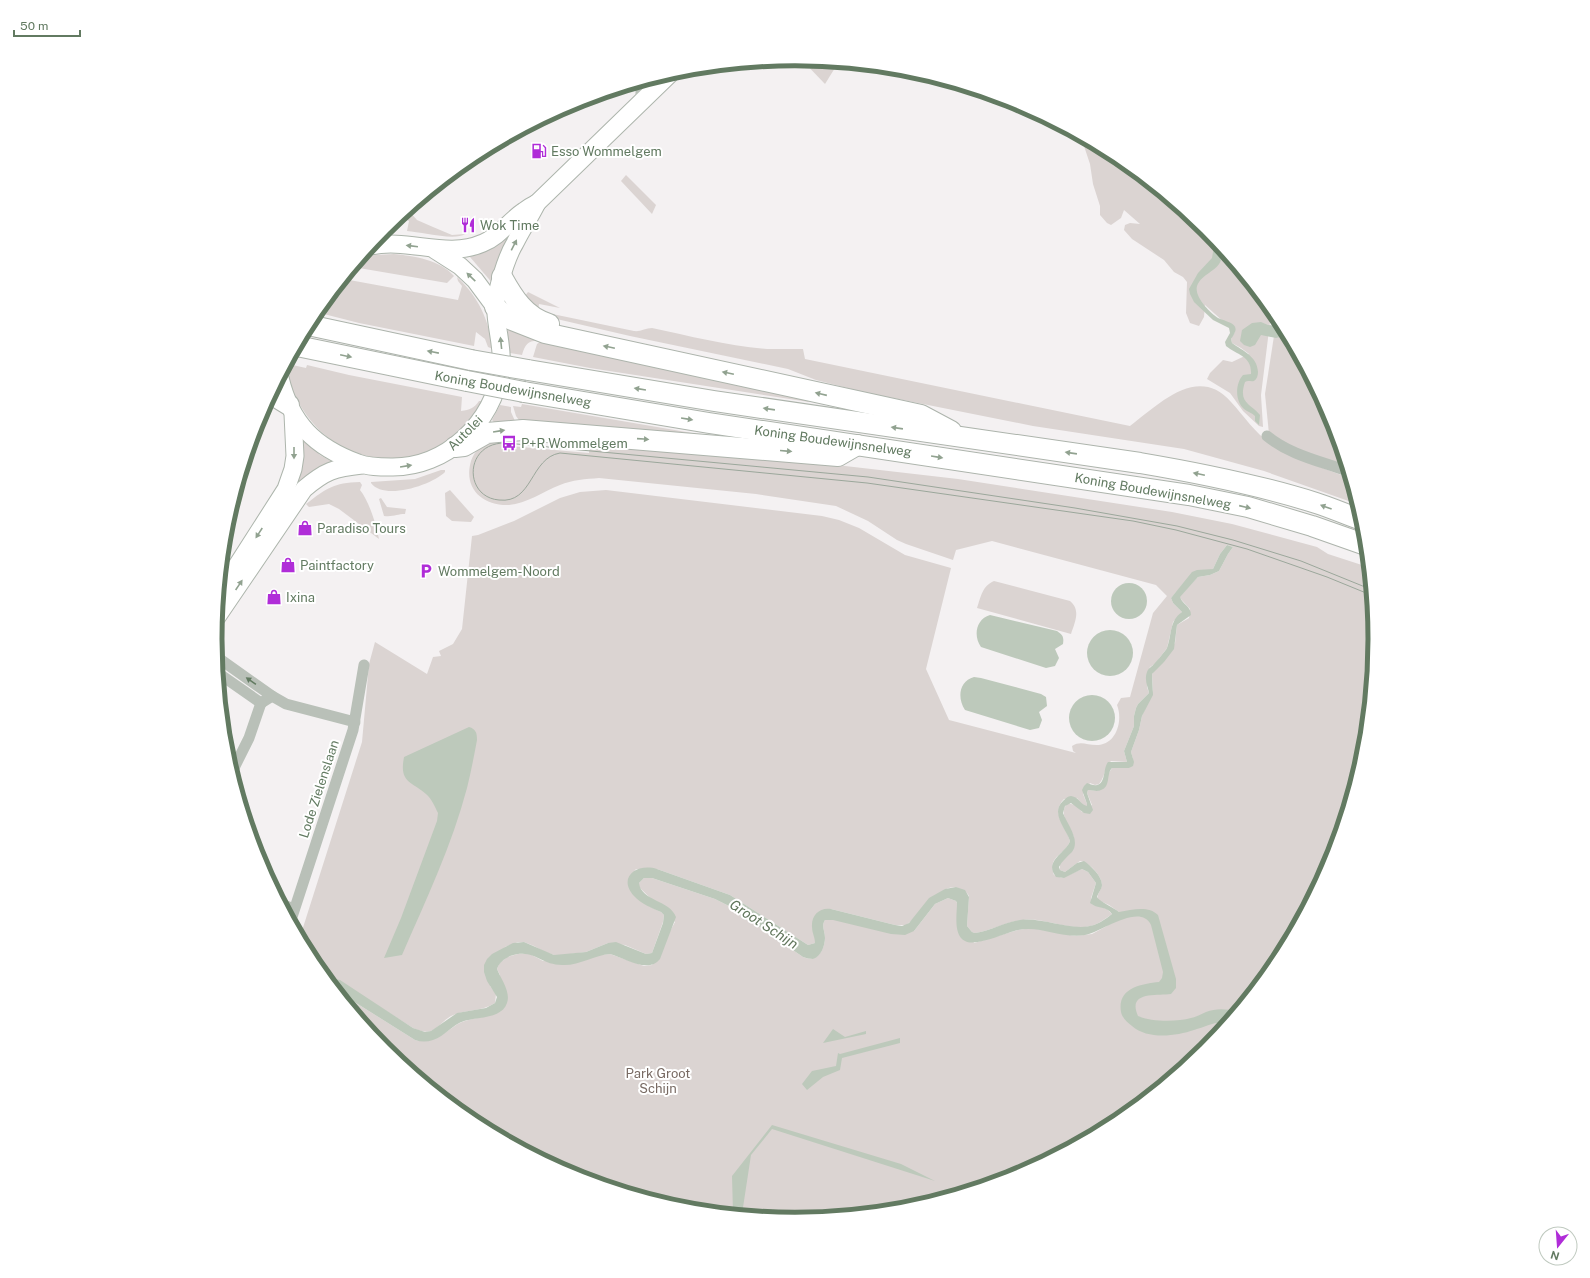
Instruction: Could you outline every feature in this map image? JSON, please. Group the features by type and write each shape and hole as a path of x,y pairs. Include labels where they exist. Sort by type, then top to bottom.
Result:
{"highway":[{"path":"502,277 516,301 530,315 542,322 567,328 581,341"},
{"path":"495,307 512,320 545,333 921,415 964,438"},
{"name":"Koning Boudewijnsnelweg","path":"315,327 471,360 714,401 1196,472 1317,504 1355,517"},
{"name":"Koning Boudewijnsnelweg","path":"303,347 467,382 709,423 1189,495 1248,507 1312,526 1360,543"},
{"path":"276,398 291,410"},
{"path":"455,447 464,446 487,433 519,430 838,456 857,445"}],"main road":[{"name":"Autolei","path":"379,245 392,244 458,250 474,247 493,239 523,211 537,203 660,83"},
{"name":"Autolei","path":"223,608 304,489 319,477 331,470 362,465 381,467 409,466 433,459 455,447 485,414 498,381 502,357 495,307 502,277 515,243 537,203"},
{"name":"Autolei","path":"433,248 460,266 475,280 495,307"},
{"name":"Autolei","path":"225,580 280,501 291,477 295,456 291,410 282,384"},
{"name":"Autolei","path":"291,410 305,429 320,444 338,455 362,465"}],"street":[{"path":"642,87 642,101"},
{"path":"1267,436 1289,451 1342,470"},
{"path":"223,661 272,696 286,704 355,722"},
{"name":"Lode Zielenslaan","path":"293,913 355,722 364,665"},
{"path":"223,677 261,703"},
{"path":"236,764 250,738 261,703 272,696"}],"green space":[{"path":"808,66 835,67 825,84"},
{"path":"1083,144 1144,184 1173,208 1226,261 1250,290 1271,321 1261,395 1263,427 1259,426 1243,411 1230,393 1207,379 1210,373 1223,360 1232,362 1249,354 1232,343 1231,339 1235,332 1205,305 1204,317 1199,326 1190,323 1186,313 1187,282 1183,277 1174,272 1164,260 1132,239 1124,230 1125,225 1130,223 1140,224 1124,210 1121,218 1111,225 1107,223 1100,215 1100,206 1093,184 1090,164"},
{"path":"626,175 656,205 652,214 621,181"},
{"path":"411,214 417,220 452,235 465,234 454,237 407,231 409,221 407,220 407,218"},
{"path":"513,230 494,285 470,257 471,254"},
{"path":"394,254 426,260 442,266 454,276 447,283 358,268 369,256"},
{"path":"457,277 465,285 482,310 489,329 493,349 488,347 485,339 476,332 474,346 359,323 324,314 348,280 458,300 462,286"},
{"path":"528,292 560,308 539,304 538,311 634,331 652,328 738,346 767,349 803,349 805,359 1130,426 1153,408 1179,392 1192,387 1205,387 1218,391 1231,402 1255,430 1271,444 1299,459 1344,476 1351,502 1264,471 1184,449 1033,426 863,392 816,380 788,369 630,336 548,317 539,314 525,296"},
{"path":"1275,328 1309,386 1324,420 1341,465 1305,455 1269,434 1265,394"},
{"path":"509,329 540,341 530,342 522,355 510,353 507,332"},
{"path":"540,342 806,399 809,402 590,368 533,357 537,344"},
{"path":"292,365 306,368 307,365 349,375 462,397 461,411 473,407 479,401 483,401 461,431 440,447 422,455 402,459 382,458 362,455 343,447 326,436 302,409 290,383 289,374"},
{"path":"522,404 710,436 521,423 516,416 513,406 521,407"},
{"path":"500,405 511,407 511,412 515,421 497,425 492,420"},
{"path":"302,441 305,441 320,455 336,464 283,503"},
{"name":"Park Groot Schijn","path":"493,442 510,446 589,453 589,442 819,463 958,479 1172,512 1232,524 1317,547 1328,554 1363,565 1367,602 1367,676 1357,751 1338,823 1309,892 1291,926 1250,988 1226,1017 1173,1070 1144,1094 1081,1135 1048,1153 979,1182 943,1192 907,1201 832,1211 758,1211 720,1207 683,1201 611,1182 542,1153 508,1135 446,1094 417,1070 364,1017 348,998 415,1040 422,1040 438,1036 462,1022 492,1015 501,1011 500,975 497,969 499,964 507,957 518,954 530,954 543,961 610,954 644,966 652,965 675,922 639,887 639,883 644,878 652,878 715,899 729,906 803,957 811,959 818,956 823,947 825,938 823,924 825,920 833,919 914,931 935,904 948,898 956,901 974,943 1018,930 1032,928 1075,936 1092,934 1116,921 1119,912 1098,900 1102,884 1097,873 1091,866 1080,861 1065,872 1060,870 1060,864 1074,837 1064,816 1065,808 1067,804 1072,804 1082,812 1092,805 1087,793 1088,790 1098,791 1112,768 1129,768 1133,759 1131,752 1139,730 1142,716 1153,690 1152,674 1175,643 1177,625 1189,618 1190,609 1179,597 1198,577 1210,575 1219,571 1233,547 1227,545 1220,554 1213,569 1184,583 1171,598 1173,603 1182,612 1173,622 1167,648 1148,671 1147,687 1149,693 1136,708 1134,726 1124,751 1127,762 1111,761 1099,784 1095,785 1090,783 1083,794 1087,806 1084,806 1077,798 1064,799 1060,804 1058,810 1060,820 1070,841 1068,846 1053,864 1052,869 1054,875 1062,878 1082,869 1088,872 1096,883 1091,898 1092,904 1107,909 1112,914 1101,922 1085,927 1076,927 1041,921 1023,920 1011,922 975,933 972,932 967,926 969,896 964,891 953,887 946,889 939,894 906,925 895,925 831,909 812,927 815,943 808,945 730,895 657,869 636,869 629,878 649,906 664,915 652,953 646,954 625,945 608,943 586,952 554,955 524,942 518,942 505,947 490,986 496,994 495,1003 485,1008 462,1012 451,1016 434,1030 428,1032 413,1028 333,978 302,930 362,742 369,664 375,642 427,674 433,657 441,656 439,651 453,644 462,629 472,536 514,521 560,498 580,492 606,490 822,516 839,520 859,528 905,555 951,568 926,669 949,720 1076,753 1073,751 1072,746 1075,744 1082,743 1099,745 1105,743 1110,740 1117,730 1119,724 1119,711 1117,705 1121,698 1130,697 1153,613 1167,596 1156,585 992,541 956,550 953,560 897,540 868,521 836,506 756,494 599,478 565,483 522,502 509,505 499,505 483,499 472,487 469,471 471,461 477,451"},
{"path":"445,470 445,472 439,477 430,482 408,489 386,491 377,488 371,483 415,479"},
{"path":"360,482 362,485 360,490 372,513 379,539 339,509 329,504 309,507 306,504 331,487"},
{"path":"450,490 474,517 471,522 452,521 446,516 445,493"},
{"path":"381,498 387,507 406,509 405,514 384,516 379,499"},
{"path":"994,581 1070,601 1076,612 1071,634 977,608 984,589"}],"water":[{"path":"1214,248 1218,253 1221,260 1216,267 1199,282 1197,286 1198,295 1203,304 1218,318 1233,324 1236,330 1231,339 1232,343 1249,354 1257,366 1258,372 1256,379 1254,381 1245,382 1243,394 1246,402 1260,415 1259,425 1255,421 1255,416 1241,406 1237,392 1240,379 1243,375 1251,374 1249,363 1243,357 1226,346 1225,342 1230,333 1229,328 1213,320 1194,302 1190,294 1189,289 1198,273 1212,258"},
{"path":"1261,322 1274,325 1281,337 1276,338 1261,335 1255,345 1250,347 1244,345 1240,341 1242,330 1252,323"},
{"name":"Groot Schijn","path":"1227,545 1233,547 1219,571 1210,575 1198,577 1180,597 1190,609 1191,615 1177,625 1174,649 1152,674 1153,695 1142,716 1139,730 1131,752 1134,762 1133,766 1129,768 1112,768 1104,788 1098,791 1088,790 1087,793 1093,810 1090,814 1084,813 1071,803 1065,806 1063,813 1075,842 1072,852 1059,867 1060,870 1065,872 1077,863 1084,861 1093,868 1102,882 1102,886 1097,897 1101,900 1119,912 1134,909 1145,909 1158,915 1176,979 1176,988 1171,994 1151,995 1140,999 1136,1002 1138,1016 1150,1019 1172,1021 1193,1018 1217,1009 1232,1010 1220,1023 1179,1034 1162,1036 1139,1030 1125,1020 1121,1012 1121,1004 1123,997 1127,992 1138,986 1159,982 1162,978 1163,972 1151,925 1146,919 1138,917 1129,918 1085,935 1076,936 1043,930 1026,929 983,941 970,942 965,941 959,934 956,924 957,903 956,901 948,898 935,904 914,931 905,935 891,934 833,920 825,920 823,924 825,938 823,947 818,956 812,959 803,957 729,906 715,899 652,878 644,878 639,883 641,889 645,894 673,911 676,917 660,959 655,963 649,965 636,964 610,954 568,965 554,964 525,954 510,956 502,961 497,969 508,994 507,1003 504,1008 495,1015 464,1021 433,1040 424,1042 415,1040 348,998 334,979 340,980 413,1028 425,1032 431,1031 457,1013 486,1008 495,1003 497,997 487,981 484,972 484,965 492,954 513,943 524,942 554,955 586,952 608,943 616,942 646,954 652,953 663,923 664,915 637,899 629,889 628,883 632,873 643,868 657,869 730,895 808,945 815,943 812,923 817,913 823,909 831,909 902,926 909,923 929,898 945,889 956,887 965,890 969,897 967,926 972,932 975,933 1020,920 1039,920 1077,927 1085,927 1099,923 1112,914 1110,911 1090,903 1096,883 1088,872 1082,869 1064,878 1056,877 1053,871 1052,866 1054,862 1070,841 1058,816 1059,806 1069,796 1071,796 1087,806 1082,790 1084,786 1087,783 1095,785 1100,784 1108,762 1127,762 1124,751 1134,726 1136,708 1149,693 1146,681 1147,672 1167,648 1173,624 1182,612 1173,603 1171,598 1192,572 1197,570 1213,569 1220,554"},
{"path":"1132,583 1142,588 1146,594 1146,608 1142,614 1136,618 1126,619 1116,614 1112,608 1111,598 1116,588 1122,584"},
{"path":"990,615 1059,632 1063,636 1063,644 1055,649 1059,658 1055,666 1046,668 981,647 977,638 977,628 985,617"},
{"path":"1110,630 1123,634 1129,640 1133,653 1129,666 1123,672 1110,676 1097,672 1091,666 1087,653 1091,640 1097,634"},
{"path":"974,677 1041,694 1046,697 1047,706 1039,712 1042,720 1039,728 1030,730 965,710 962,705 960,695 962,686 969,679"},
{"path":"1092,695 1105,699 1111,705 1115,718 1111,731 1105,737 1092,741 1079,737 1073,731 1069,718 1073,705 1079,699"},
{"path":"469,727 476,732 477,740 467,788 454,830 438,872 402,955 384,958 401,918 437,821 438,813 428,796 405,777 403,772 404,757"},
{"path":"833,1029 845,1037 866,1031 866,1034 823,1043"},
{"path":"900,1038 900,1043 842,1058 840,1070 823,1077 807,1090 802,1084 812,1071 836,1066 838,1053 840,1054"},
{"path":"772,1125 901,1164 935,1181 772,1129 751,1155 743,1209 733,1208 732,1176"}],"tram line":[{"path":"1365,587 1301,561 1233,540 1177,526 1075,508 868,477 506,443 492,445 482,451 476,460 473,470 474,480 479,490 487,497 499,500 510,499 519,495 543,463 550,457 560,453 867,483 1133,521 1176,530 1247,549 1327,577 1366,593"}],"place":[{"name":"Esso Wommelgem","path":"539,151"},
{"name":"Wok Time","path":"468,225"},
{"name":"P+R Wommelgem","path":"509,443"},
{"name":"Paradiso Tours","path":"305,528"},
{"name":"Paintfactory","path":"288,565"},
{"name":"Wommelgem-Noord","path":"426,571"},
{"name":"Ixina","path":"274,597"}]}
